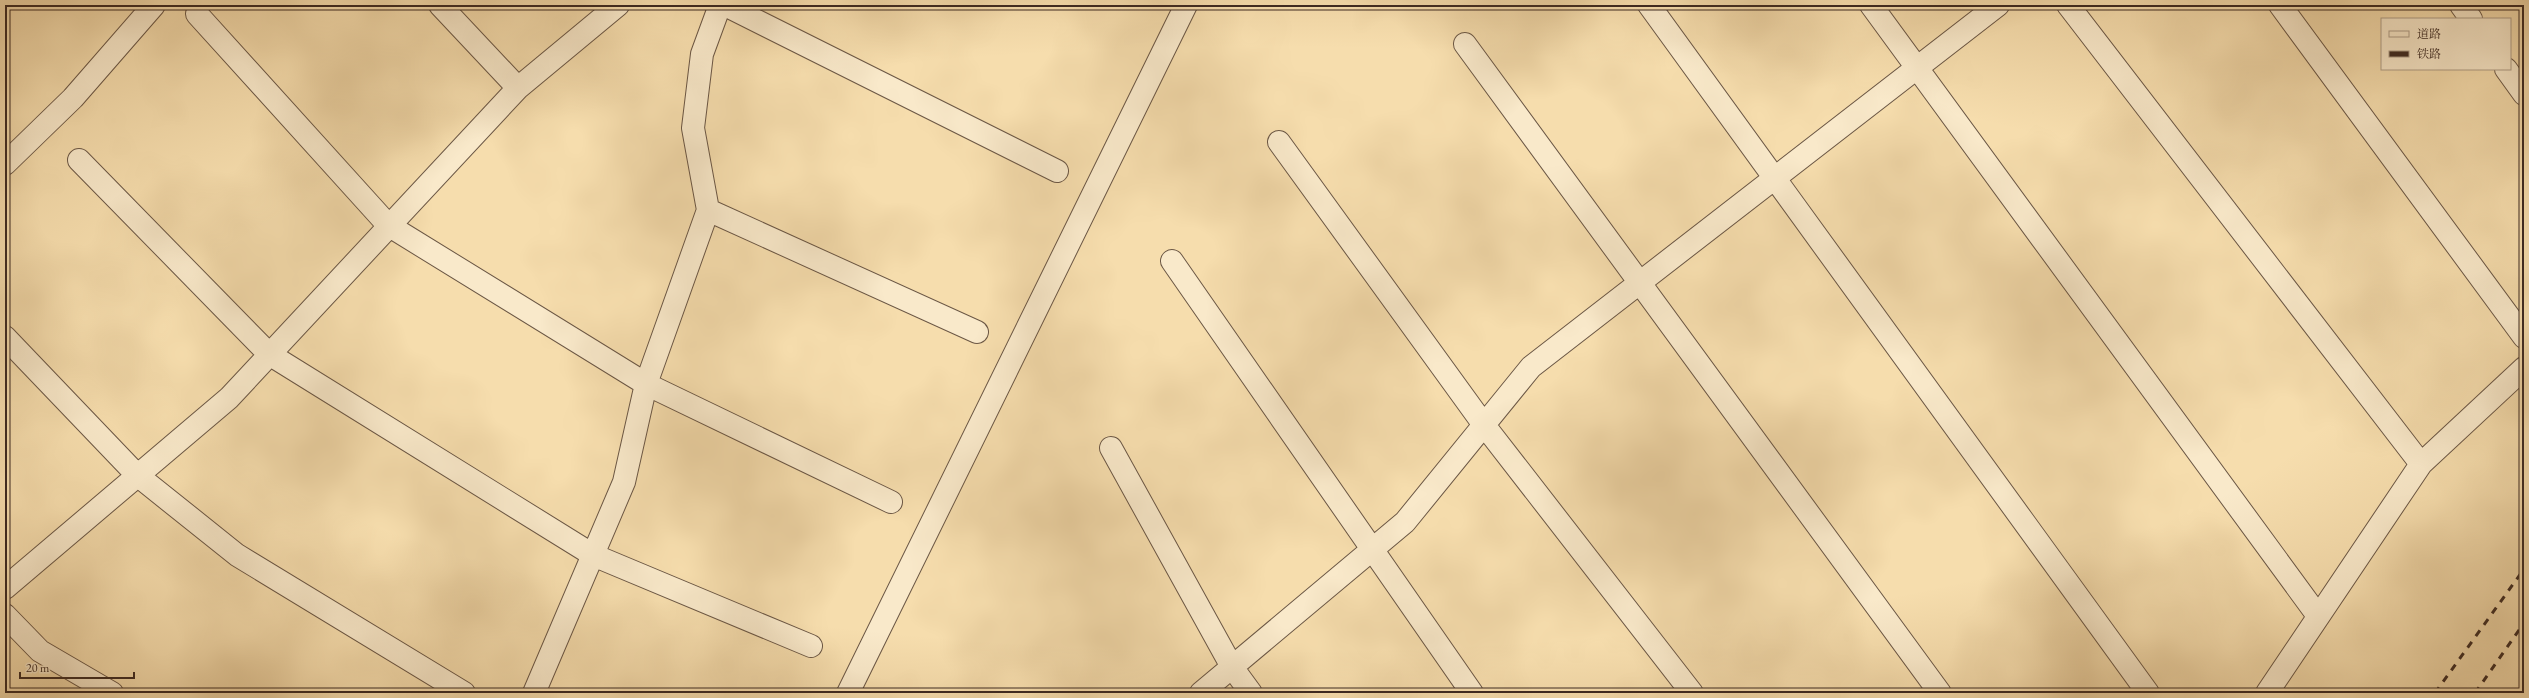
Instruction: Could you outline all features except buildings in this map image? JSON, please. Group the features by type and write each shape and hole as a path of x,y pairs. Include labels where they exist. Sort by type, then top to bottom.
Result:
{"street":[{"path":"5,164 73,98 154,5"},
{"path":"440,5 518,88"},
{"path":"5,588 229,398 388,225 518,88 618,5"},
{"path":"534,693 624,482 646,384 708,210 693,128 702,54 720,5"},
{"path":"725,5 1057,171"},
{"path":"848,693 1186,5"},
{"path":"1649,5 2148,693"},
{"path":"1871,5 2318,616"},
{"path":"1201,693 1405,522 1530,367 1998,5"},
{"path":"2068,5 2421,464"},
{"path":"2280,5 2524,337"},
{"path":"2461,5 2470,18"},
{"path":"197,14 388,225 646,384 891,502"},
{"path":"1465,44 1638,284 1940,693"},
{"path":"2507,70 2524,94"},
{"path":"1279,142 1484,425 1692,693"},
{"path":"79,160 269,354 593,555 811,646"},
{"path":"708,210 977,332"},
{"path":"1172,261 1472,693"},
{"path":"5,338 137,475 237,555 464,693"},
{"path":"2267,693 2421,464 2524,368"},
{"path":"1111,448 1232,667 1251,693"},
{"path":"5,615 40,651 112,693"}],"railway":[{"path":"2435,693 2524,569"},
{"path":"2475,693 2524,623"}]}
